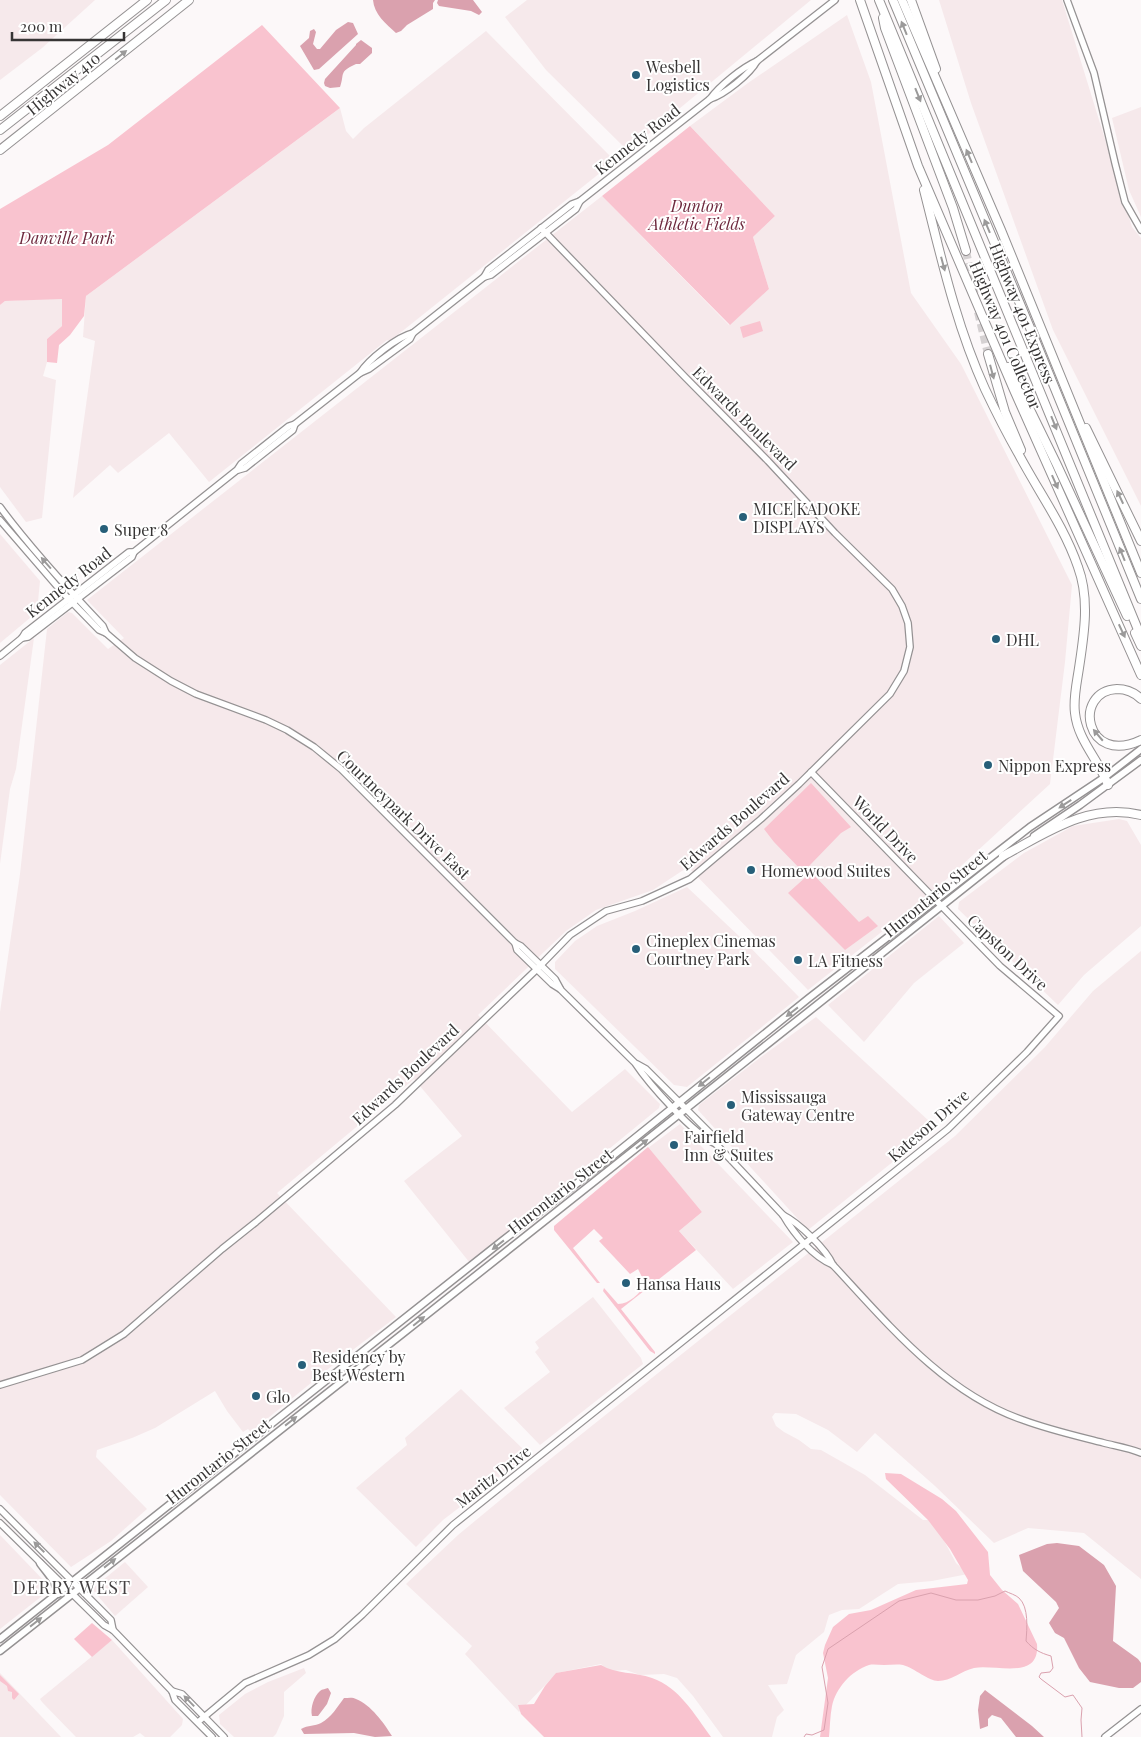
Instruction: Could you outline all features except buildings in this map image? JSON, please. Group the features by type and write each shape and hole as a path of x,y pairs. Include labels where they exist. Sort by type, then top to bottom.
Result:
{"highway":[{"name":"Highway 410","path":"0,116 147,0"},
{"path":"0,130 166,0"},
{"name":"Highway 410","path":"0,150 189,0"},
{"name":"Highway 401 Collector","path":"860,0 918,166 1000,358 1141,675"},
{"name":"Highway 401 Express","path":"892,0 1033,335 1141,599"},
{"path":"902,0 1062,378 1141,573"},
{"path":"911,0 955,122"},
{"path":"879,1 885,28 953,208 966,251"},
{"name":"Highway 401 Express","path":"879,1 1141,637"},
{"path":"0,110 36,86"},
{"path":"918,166 954,304 969,351 1018,454 1072,551 1082,578 1085,620 1075,698 1075,713 1084,743 1107,781"},
{"path":"988,354 1005,412 1037,486"},
{"path":"1000,358 1012,373 1058,465 1141,646"},
{"path":"1062,378 1141,541"},
{"path":"1141,699 1130,691 1109,690 1100,695 1093,704 1090,718 1094,733 1106,744 1122,746 1141,740"},
{"path":"1003,856 1058,826 1089,814 1124,811 1141,815"}],"main road":[{"name":"Kennedy Road","path":"0,656 22,638 28,637 73,599 132,557 134,552 283,431 295,424 360,373 369,369 410,339 413,333 484,277 491,275 543,231 576,209 580,201 710,99 717,97 742,78 754,68 757,61 835,0"},
{"path":"1067,0 1094,73 1125,202 1141,230"},
{"name":"Edwards Boulevard","path":"0,1385 82,1360 124,1334 401,1099 570,935 606,911 642,901 690,879 761,819 890,694 904,671 910,647 908,623 902,606 892,589 835,533 768,461 543,231"},
{"name":"Courtneypark Drive East","path":"0,507 99,630 106,633 135,658 171,681 196,694 266,720 287,730 314,747 341,768 515,943 521,946 538,967 555,979 561,990 636,1064 646,1070 707,1140 716,1144 783,1215"},
{"name":"Courtneypark Drive East","path":"0,520 73,599"},
{"name":"Hurontario Street","path":"0,1651 683,1112 1003,856 1107,781 1141,749"},
{"name":"Hurontario Street","path":"0,1639 935,900 1030,827 1141,760"},
{"name":"World Drive","path":"811,772 941,906"},
{"name":"Capston Drive","path":"941,906 1000,966 1059,1016"},
{"name":"Kateson Drive","path":"805,1243 948,1129 1027,1052 1059,1016"},
{"path":"783,1215 793,1220 811,1238 829,1257 833,1265 914,1349 957,1385 987,1405 1022,1420 1061,1433 1141,1453"},
{"path":"783,1215 805,1243 824,1262 833,1265"},
{"name":"Maritz Drive","path":"198,1722 245,1683 308,1656 335,1639 453,1525 805,1243"},
{"path":"0,1509 111,1620 113,1630"},
{"path":"0,1523 104,1625 113,1630 172,1691 176,1700 212,1737"},
{"path":"40,1563 48,1576 56,1584 58,1594"},
{"path":"172,1691 182,1694 224,1737"},
{"path":"1105,1737 1141,1708"}],"shaded area":[{"path":"0,0 95,0 42,48 0,80"},
{"path":"373,0 435,0 433,9 396,33 378,14"},
{"path":"438,0 473,0 482,12 479,15 471,11 439,6"},
{"path":"527,0 811,0 628,151 546,70 505,17"},
{"path":"939,0 1062,0 1132,227 1141,238 1141,506 1053,330 971,103"},
{"path":"847,15 871,82 911,293 961,364 1072,585 1065,662 1050,784 936,889 808,990 688,867 653,890 596,910 566,931 478,1015 572,1112 625,1069 660,1104 659,1108 470,1263 404,1181 462,1136 414,1079 277,1193 396,1317 333,1365 251,1432 248,1429 243,1432 215,1391 155,1428 97,1450 96,1457 147,1509 111,1541 71,1567 0,1495 0,1012 20,874 47,629 68,612 72,613 108,649 124,638 87,600 602,196 729,325 769,289 753,237 775,216 690,126 748,83"},
{"path":"348,22 353,23 358,34 319,69 314,70 300,46 309,38 310,31 314,29 316,32 313,44 317,49 320,49 336,30"},
{"path":"486,31 615,161 390,341 387,340 209,482 169,433 118,473 110,465 73,498 95,341 83,337 86,296 340,108 346,131 353,139 364,128"},
{"path":"361,40 372,48 372,53 360,64 356,64 344,71 340,87 330,88 325,86 325,79"},
{"path":"1141,107 1141,217 1129,190 1112,118"},
{"path":"62,298 62,326 47,339 47,362 43,376 56,380 42,518 26,522 0,487 0,305 5,301"},
{"path":"0,534 40,581 37,612 0,643"},
{"path":"34,638 16,769 10,789 0,864 0,665"},
{"path":"1119,819 1127,821 1141,845 1141,926 1084,975 1058,1005 958,909 959,902 1024,853 1073,826"},
{"path":"687,887 799,997 687,1087 674,1085 555,969 555,962 575,941 597,926"},
{"path":"939,916 964,943 914,983 864,1042 828,1005"},
{"path":"1141,951 1141,1579 1084,1533 1028,1528 994,1543 935,1486 875,1433 857,1452 828,1430 796,1414 775,1413 772,1417 776,1426 784,1432 811,1449 821,1450 865,1475 923,1520 933,1520 956,1563 968,1574 932,1581 898,1584 859,1609 842,1610 829,1615 824,1632 796,1655 787,1684 768,1685 784,1710 777,1717 772,1737 723,1737 693,1696 677,1678 664,1674 640,1675 626,1670 608,1671 601,1664 557,1673 519,1712 465,1654 472,1646 406,1584 458,1535 539,1468 955,1136 1045,1047 1093,991"},
{"path":"816,1017 929,1121 930,1132 808,1230 698,1110 699,1105"},
{"path":"680,1124 793,1242 733,1289 679,1231 702,1212 648,1148"},
{"path":"593,1297 641,1358 643,1364 540,1445 504,1408 550,1372 535,1352 539,1348 535,1342"},
{"path":"461,1389 523,1449 524,1458 443,1520 416,1547 356,1488 407,1445 405,1438"},
{"path":"0,1535 46,1583 47,1592 0,1629"},
{"path":"1057,1543 1079,1546 1104,1565 1116,1586 1113,1641 1141,1663 1141,1682 1133,1688 1119,1688 1090,1682 1079,1668 1064,1638 1055,1633 1049,1623 1059,1608 1056,1602 1023,1571 1019,1555 1047,1544"},
{"path":"125,1562 148,1587 115,1616 92,1589"},
{"path":"112,1640 183,1719 182,1725 170,1737 145,1737 140,1733 133,1737 76,1737 40,1699"},
{"path":"304,1668 306,1673 284,1692 284,1716 273,1737 234,1737 220,1724 219,1715 245,1694 268,1682"},
{"path":"0,1673 61,1737 0,1737"},
{"path":"328,1688 331,1693 327,1704 318,1716 312,1716 314,1699 321,1690"},
{"path":"985,1690 1044,1737 1016,1737 1001,1718 992,1715 988,1719 988,1726 980,1729 978,1710 980,1696"},
{"path":"344,1698 355,1698 367,1705 392,1736 375,1737 354,1733 304,1734 301,1729 325,1721"}],"green space":[{"name":"Danville Park","path":"262,25 340,108 86,296 84,316 70,335 59,345 57,363 47,362 47,339 62,326 62,299 5,301 0,305 0,209 108,145"},
{"name":"Dunton Athletic Fields","path":"690,126 775,216 753,237 769,289 730,325 602,196"},
{"path":"760,321 763,331 743,338 740,327"},
{"path":"811,783 851,827 841,833 810,865 809,870 859,922 868,916 878,926 845,950 788,893 807,876 764,829"},
{"path":"648,1147 702,1212 679,1231 696,1250 621,1309 655,1354 650,1351 603,1291 604,1288 618,1304 630,1300 646,1285 638,1269 630,1274 599,1241 603,1238 594,1229 573,1248 600,1283 597,1283 554,1230 554,1226"},
{"path":"885,1473 901,1474 942,1499 956,1511 988,1552 990,1575 1002,1590 1018,1604 1037,1644 1036,1655 1032,1663 1024,1667 974,1668 943,1681 930,1679 903,1665 869,1665 856,1671 845,1681 837,1693 832,1706 829,1737 820,1737 828,1678 823,1653 833,1627 849,1614 871,1610 916,1590 967,1584 968,1580 950,1549 928,1520 886,1479"},
{"path":"92,1623 112,1640 92,1657 74,1639"},
{"path":"601,1665 613,1670 652,1678 662,1682 686,1703 711,1737 544,1737 521,1714 518,1705 534,1704 556,1673"},
{"path":"0,1675 19,1694 14,1700 12,1692 8,1691 7,1686 0,1681"}],"waterway":[{"path":"804,1737 806,1734 812,1735 824,1730 828,1703 822,1667 828,1649 899,1601 931,1593 956,1600 978,1600 995,1596 1005,1591 1018,1597 1022,1602 1027,1618 1026,1641 1043,1654 1051,1656 1053,1668 1050,1672 1041,1673 1039,1677 1065,1697 1073,1695 1082,1708 1082,1737"}],"tunnel":[{"path":"966,251 975,293"},
{"path":"978,312 988,354"}],"place":[{"name":"Wesbell Logistics","path":"636,75"},
{"name":"MICE|KADOKE DISPLAYS","path":"743,517"},
{"name":"Super 8","path":"104,529"},
{"name":"DHL","path":"996,639"},
{"name":"Nippon Express","path":"988,765"},
{"name":"Homewood Suites","path":"751,870"},
{"name":"Cineplex Cinemas Courtney Park","path":"636,949"},
{"name":"LA Fitness","path":"798,960"},
{"name":"Mississauga Gateway Centre","path":"731,1105"},
{"name":"Fairfield Inn & Suites","path":"674,1145"},
{"name":"Hansa Haus","path":"626,1283"},
{"name":"Residency by Best Western","path":"302,1365"},
{"name":"Glo","path":"256,1396"}],"district":[{"name":"DERRY WEST","path":"72,1587"}]}
